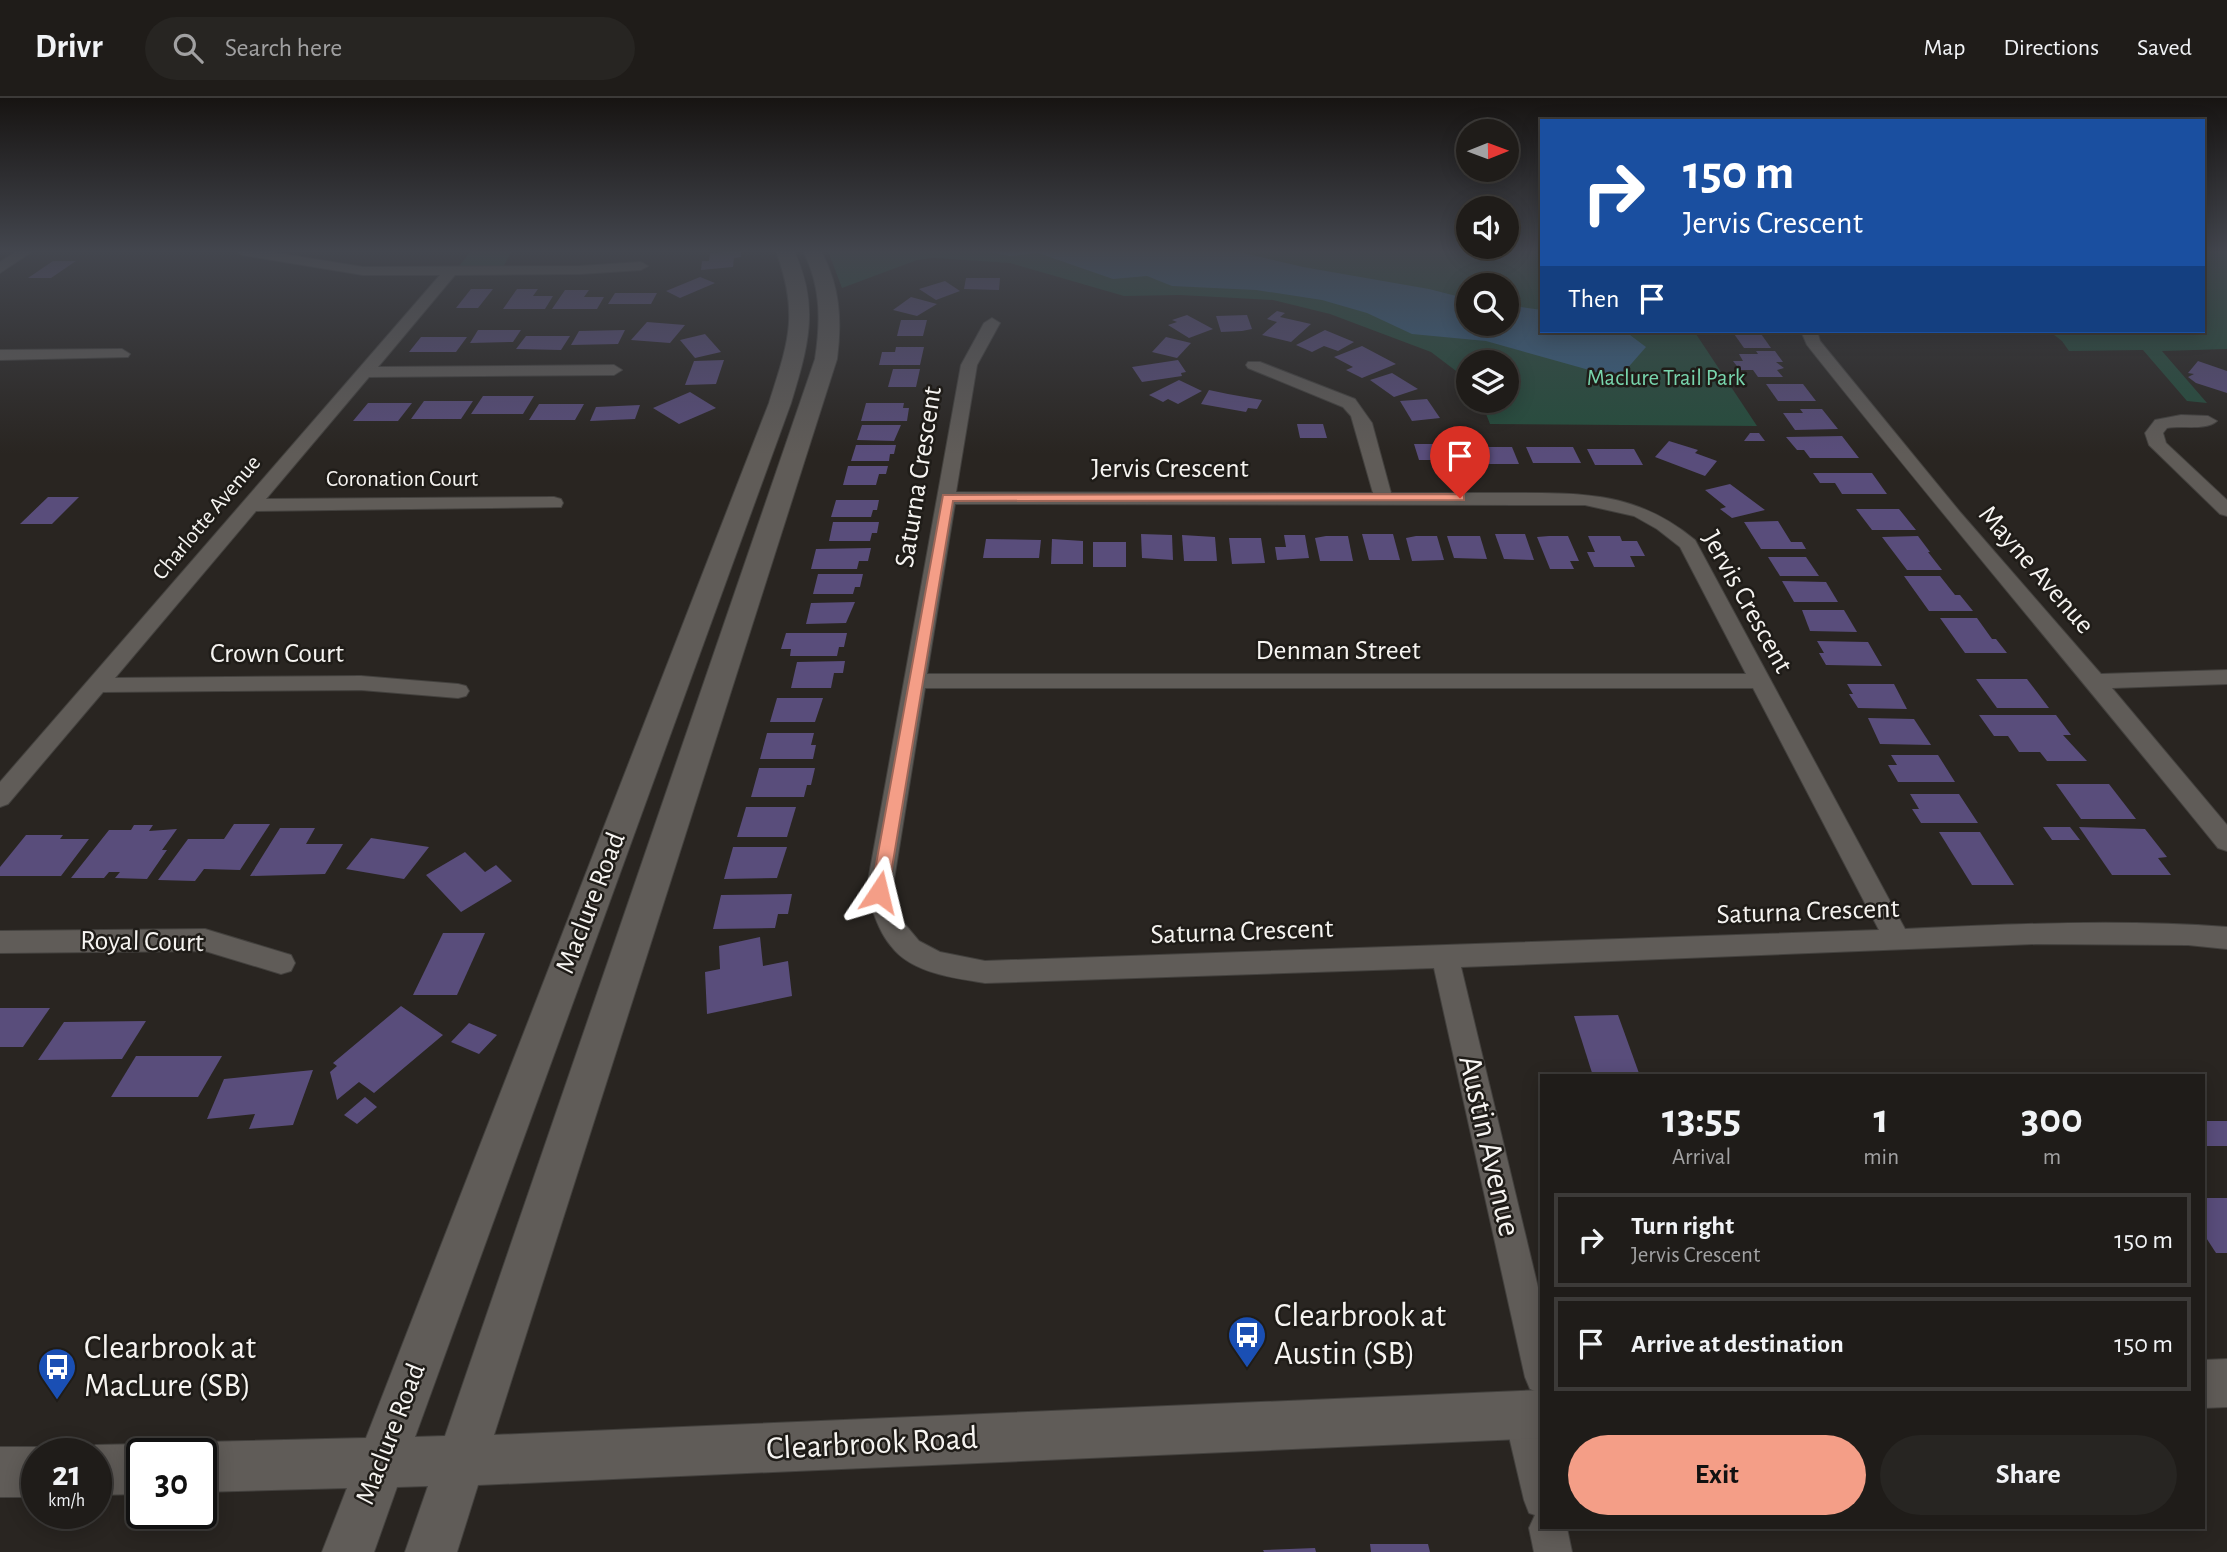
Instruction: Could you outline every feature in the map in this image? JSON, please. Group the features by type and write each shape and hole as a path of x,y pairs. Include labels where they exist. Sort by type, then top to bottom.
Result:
{"main road":[{"name":"Maclure Road","path":"348,1552 780,403 799,337 800,319"},
{"name":"Maclure Road","path":"431,1552 826,359 831,319"},
{"path":"2205,1384 2227,1382"},
{"name":"Clearbrook Road","path":"217,1467 461,1461 1535,1402"},
{"path":"0,1472 21,1472"}],"street":[{"name":"Charlotte Avenue","path":"0,798 410,319"},
{"name":"Saturna Crescent","path":"992,323 969,365 879,892 894,931 917,954 945,966 985,972 2036,934 2188,935 2227,939"},
{"name":"Mayne Avenue","path":"1810,333 1813,342 1953,516 2095,681 2227,842"},
{"path":"0,355 122,354"},
{"path":"1254,365 1349,403 1363,423 1383,497"},
{"path":"364,372 614,370"},
{"path":"2208,421 2181,420 2161,424 2154,433 2158,445 2227,510"},
{"name":"Jervis Crescent","path":"947,498 1585,499 1616,503 1653,516 1688,544 1898,941"},
{"name":"Coronation Court","path":"251,505 554,503"},
{"path":"2095,681 2227,677"},
{"name":"Denman Street","path":"916,681 1760,681"},
{"name":"Crown Court","path":"97,685 361,683 458,691"},
{"name":"Royal Court","path":"0,942 205,940 281,962"},
{"name":"Austin Avenue","path":"1445,957 1535,1402 1540,1472"},
{"path":"1548,1529 1553,1552"}],"green space":[{"name":"Maclure Trail Park","path":"1343,319 1456,319 1456,336 1519,336 1519,319 1540,319 1540,333 1695,333 1757,426 1490,424 1486,413 1519,413 1519,350 1456,350 1456,371 1431,352"},
{"path":"2205,319 2227,319 2227,349 2162,351 2207,403 2187,401 2143,350 2069,351 2052,333 2205,333"}],"water":[{"path":"1380,319 1456,319 1456,336 1519,336 1519,319 1540,319 1540,333 1621,333 1630,335 1646,347 1625,371 1607,375 1486,341 1412,334"}],"building":[{"path":"1194,319 1213,329 1189,338 1168,325 1177,322 1172,320"},
{"path":"1217,319 1248,319 1252,329 1242,331 1221,332"},
{"path":"1267,319 1288,319 1311,324 1291,342 1262,335 1277,322"},
{"path":"901,320 927,320 923,336 897,336"},
{"path":"647,322 685,325 670,343 631,340"},
{"path":"478,330 521,330 513,342 470,343"},
{"path":"625,330 618,344 571,345 579,331"},
{"path":"1325,330 1354,342 1338,351 1324,346 1312,352 1296,345"},
{"path":"1733,333 1760,333 1771,348 1744,348"},
{"path":"705,334 721,352 695,358 680,340"},
{"path":"526,336 570,336 561,350 516,349"},
{"path":"421,337 467,337 456,352 409,352"},
{"path":"1166,337 1191,343 1177,358 1152,352"},
{"path":"1362,346 1396,364 1362,378 1346,370 1353,367 1334,357"},
{"path":"896,347 924,347 920,365 879,365 882,352 895,352"},
{"path":"1756,351 1775,351 1783,362 1776,362 1784,368 1777,370 1783,377 1758,377 1753,370 1740,370 1733,361 1743,361 1739,354 1758,354"},
{"path":"724,360 716,384 685,385 694,361"},
{"path":"1178,360 1186,372 1181,373 1182,376 1142,382 1132,367"},
{"path":"2198,361 2227,371 2227,393 2196,383 2188,377 2194,374 2188,373"},
{"path":"893,369 920,369 916,387 888,387"},
{"path":"1392,373 1418,389 1394,397 1370,380"},
{"path":"1179,380 1202,391 1178,404 1168,399 1163,402 1149,395"},
{"path":"1766,384 1803,384 1816,401 1778,401"},
{"path":"1209,390 1262,400 1257,409 1248,408 1246,412 1201,404"},
{"path":"690,392 716,408 679,424 653,408"},
{"path":"483,396 534,396 523,414 471,414"},
{"path":"1427,399 1440,418 1412,421 1400,401"},
{"path":"424,401 473,401 461,419 411,419"},
{"path":"368,403 412,403 398,421 353,421"},
{"path":"866,403 904,403 903,408 909,408 907,421 861,421"},
{"path":"539,404 584,404 575,420 529,420"},
{"path":"640,405 635,419 590,421 596,407"},
{"path":"1800,409 1822,409 1838,429 1795,430 1783,413 1803,413"},
{"path":"1297,424 1323,424 1327,438 1300,438"},
{"path":"862,425 901,425 894,441 857,440"},
{"path":"1750,433 1759,433 1765,441 1744,441"},
{"path":"1842,436 1859,458 1810,458 1804,450 1797,450 1786,437"},
{"path":"1669,441 1698,450 1695,453 1717,461 1705,476 1655,457"},
{"path":"1414,444 1460,444 1466,460 1419,460"},
{"path":"856,445 896,445 889,461 851,461"},
{"path":"1468,447 1512,447 1519,464 1474,464"},
{"path":"1526,447 1573,447 1581,463 1533,463"},
{"path":"1587,449 1634,449 1643,465 1595,465"},
{"path":"848,466 888,466 886,474 879,474 876,485 843,485"},
{"path":"1813,473 1872,473 1887,494 1842,494 1835,483 1820,483"},
{"path":"1730,484 1765,510 1732,518 1720,509 1726,507 1705,490"},
{"path":"48,497 79,497 52,524 20,524"},
{"path":"836,500 879,500 877,510 873,510 871,517 831,517"},
{"path":"1856,509 1899,509 1916,530 1872,530"},
{"path":"1778,521 1791,542 1802,542 1806,549 1761,549 1744,522"},
{"path":"833,522 879,522 877,533 872,533 870,541 829,541"},
{"path":"1141,534 1172,535 1173,560 1142,558"},
{"path":"1362,534 1393,534 1400,560 1369,560"},
{"path":"1495,534 1525,534 1534,560 1504,559"},
{"path":"1182,535 1215,537 1217,561 1184,561"},
{"path":"1284,535 1305,535 1309,558 1277,560 1275,547 1286,547"},
{"path":"1348,536 1353,561 1320,561 1315,538"},
{"path":"1437,536 1444,560 1412,561 1406,538"},
{"path":"1447,536 1480,536 1487,559 1454,558"},
{"path":"1568,536 1579,561 1570,561 1574,569 1550,569 1537,537"},
{"path":"1588,536 1620,536 1622,541 1637,541 1645,556 1630,556 1635,567 1594,567 1587,552 1595,552"},
{"path":"1918,536 1942,570 1907,570 1882,537"},
{"path":"1229,538 1261,538 1265,563 1232,564"},
{"path":"986,539 1041,540 1039,558 983,558"},
{"path":"1052,539 1083,541 1083,564 1051,564"},
{"path":"1093,542 1126,542 1126,567 1093,567"},
{"path":"871,548 868,561 859,561 857,569 811,569 816,549"},
{"path":"1768,557 1806,557 1819,576 1780,576"},
{"path":"818,574 863,574 860,587 855,587 853,594 813,594"},
{"path":"1904,576 1940,576 1955,595 1960,595 1973,611 1929,611"},
{"path":"1782,581 1826,582 1838,602 1794,602"},
{"path":"855,602 846,623 806,624 811,603"},
{"path":"1802,610 1844,610 1857,632 1810,631"},
{"path":"1940,618 1977,618 1992,639 1996,639 2007,653 1965,653"},
{"path":"786,633 847,633 844,647 839,647 837,656 790,656 791,649 781,649"},
{"path":"1817,641 1868,642 1882,666 1826,665 1819,653 1824,653"},
{"path":"845,661 843,673 834,673 831,688 791,688 797,662"},
{"path":"1976,679 2027,679 2049,708 1997,708"},
{"path":"1847,684 1894,684 1907,709 1858,708 1849,694 1853,694"},
{"path":"777,698 823,698 815,722 770,722"},
{"path":"1979,715 2056,715 2071,735 2063,735 2087,761 2047,761 2040,752 2019,752 2008,736 1994,736"},
{"path":"1868,718 1914,719 1931,745 1880,744"},
{"path":"767,733 814,733 811,745 816,745 813,759 760,759"},
{"path":"1891,755 1938,755 1955,782 1898,782 1888,765 1897,765"},
{"path":"759,768 815,768 811,785 807,785 804,797 751,797"},
{"path":"2056,784 2109,784 2136,819 2081,819"},
{"path":"1910,794 1959,794 1978,823 1921,823 1912,809 1919,809"},
{"path":"746,807 796,807 787,837 737,837"},
{"path":"234,824 270,824 240,870 204,869 195,881 158,880 188,839 224,839"},
{"path":"134,825 153,825 149,831 177,829 162,850 167,850 147,879 115,878 120,872 109,872 104,878 71,878 109,830 131,830"},
{"path":"2043,827 2070,827 2080,840 2052,840"},
{"path":"2079,827 2145,829 2167,857 2158,858 2171,875 2112,875"},
{"path":"280,828 315,828 306,844 343,844 325,874 250,876"},
{"path":"1939,832 1980,832 2014,885 1972,885"},
{"path":"26,835 63,835 60,839 89,839 61,876 0,876 0,867"},
{"path":"371,838 429,847 404,879 346,869"},
{"path":"733,847 787,847 777,878 724,879"},
{"path":"465,852 485,872 496,865 512,881 461,912 426,875"},
{"path":"792,894 788,914 778,914 775,928 713,929 721,895"},
{"path":"443,933 485,933 457,995 413,995"},
{"path":"760,937 763,966 788,961 792,996 707,1014 705,972 720,969 719,946"},
{"path":"401,1006 443,1035 374,1093 359,1082 337,1100 330,1072 337,1066 333,1063"},
{"path":"0,1008 50,1008 23,1047 0,1047"},
{"path":"1618,1015 1639,1074 1592,1074 1574,1016"},
{"path":"146,1021 122,1059 38,1060 64,1022"},
{"path":"469,1023 497,1035 479,1054 451,1042"},
{"path":"136,1056 222,1056 198,1097 111,1097"},
{"path":"313,1070 293,1125 249,1129 255,1114 207,1119 224,1079"},
{"path":"365,1097 377,1107 357,1124 344,1115"},
{"path":"2205,1121 2227,1121 2227,1146 2205,1146"},
{"path":"2205,1198 2227,1198 2227,1253 2216,1253 2205,1236"},
{"path":"1370,1544 1428,1544 1430,1552 1371,1552"},
{"path":"1315,1548 1316,1552 1263,1550"}],"place":[{"name":"Clearbrook at Austin (SB)","path":"1247,1369"},
{"name":"Clearbrook at MacLure (SB)","path":"57,1401"}],"route":[{"path":"879,892 947,498 1460,498"}]}
